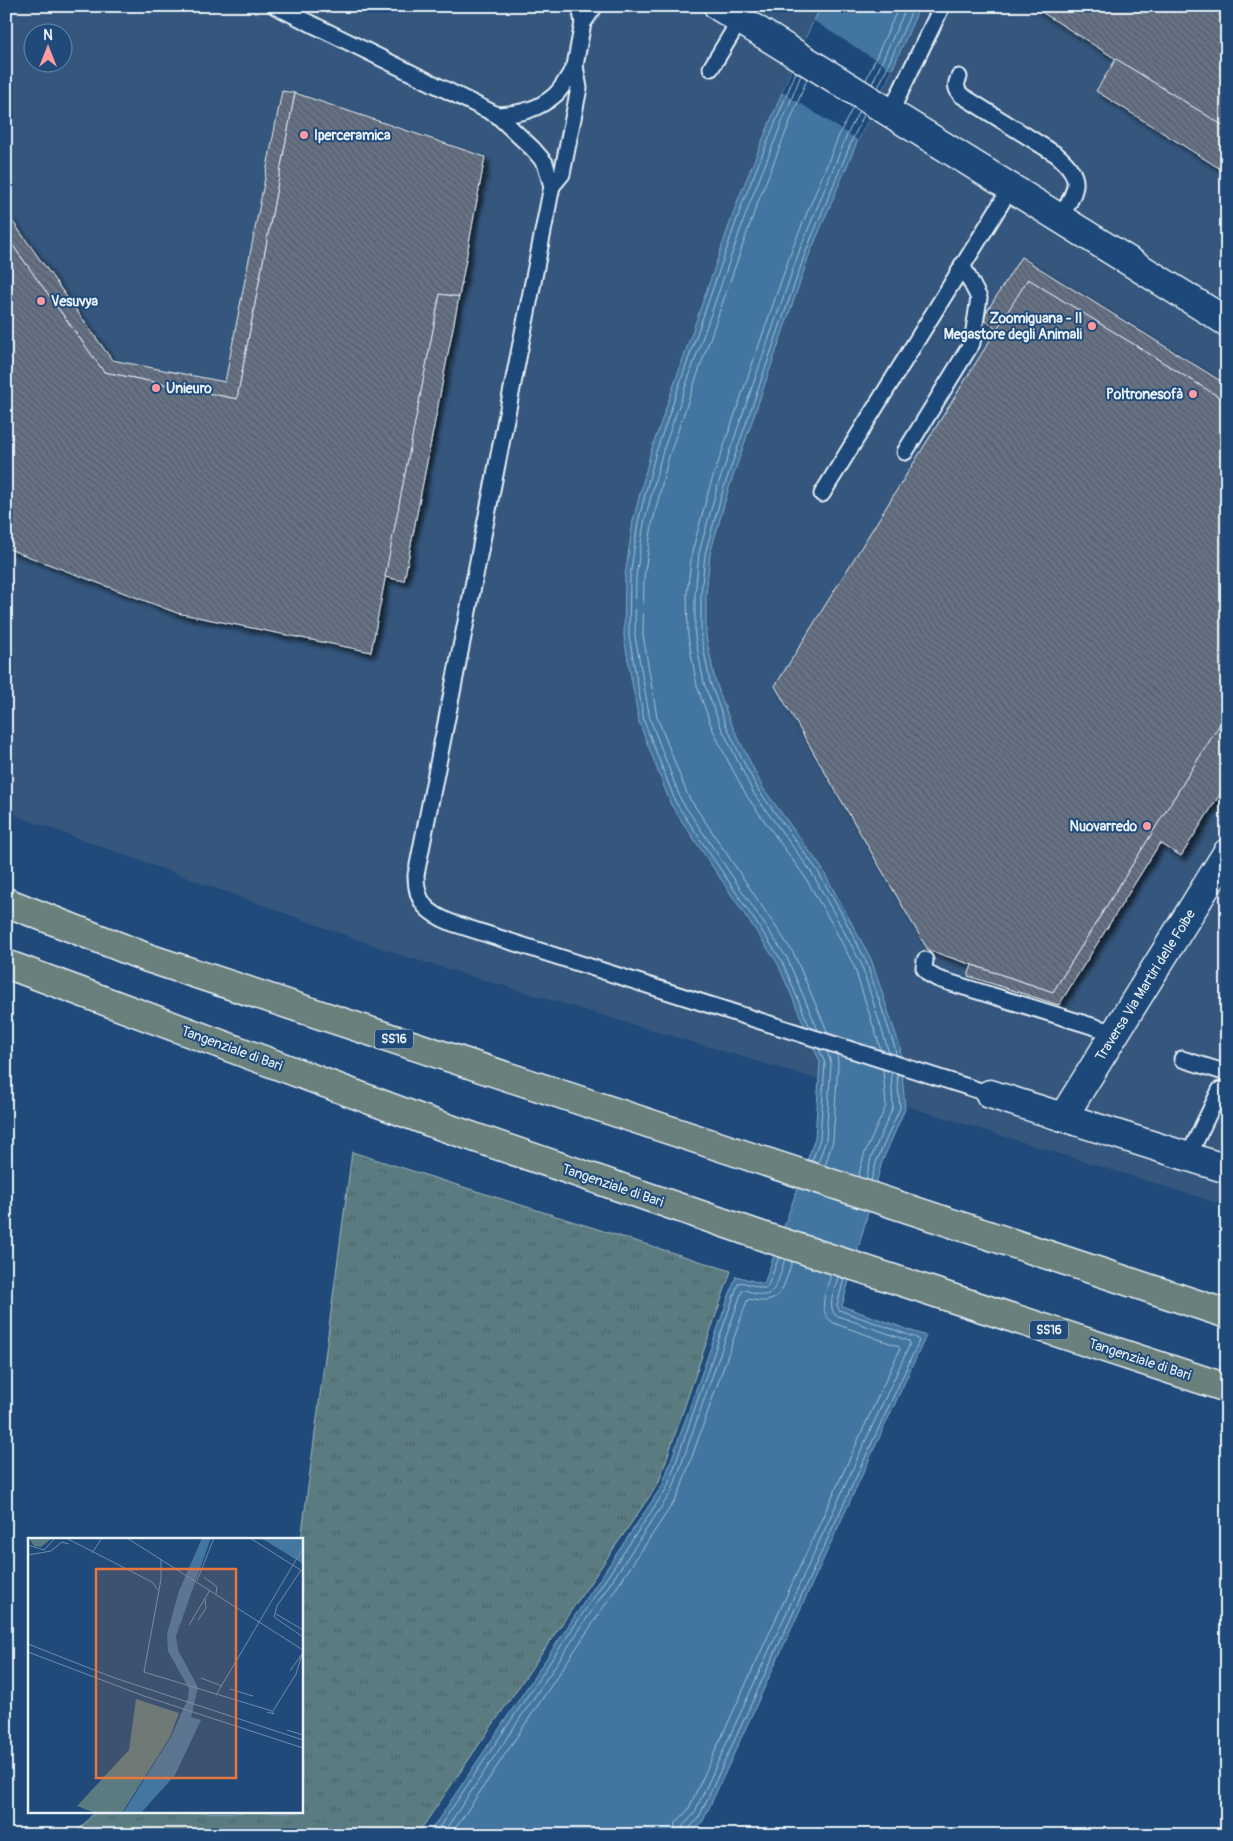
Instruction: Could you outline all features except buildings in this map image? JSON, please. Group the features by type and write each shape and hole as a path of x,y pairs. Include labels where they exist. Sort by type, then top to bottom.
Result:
{"highway":[{"name":"SS16","path":"6,902 148,958 1227,1314"},
{"name":"Tangenziale di Bari","path":"6,964 424,1120 762,1236 1227,1388"}],"street":[{"path":"729,13 1227,322"},
{"name":"Traversa Via Martiri delle Foibe","path":"1063,1118 1227,854"},
{"path":"990,1094 1227,1169"}],"lane":[{"path":"275,6 497,115 545,163 552,186 418,866 416,889 420,899 436,917 444,920 990,1094"},
{"path":"580,6 584,23"},
{"path":"552,186 562,174 578,88 575,66 584,23 595,6"},
{"path":"883,108 942,6"},
{"path":"711,68 729,13"},
{"path":"497,115 518,114 538,107 557,94 575,66"},
{"path":"959,77 956,89 962,96 1057,155 1068,164 1076,185 1060,219"},
{"path":"822,494 1010,189"},
{"path":"905,452 972,343 979,298 962,265"},
{"path":"925,960 924,968 929,974 938,979 1115,1033"},
{"path":"1182,1059 1227,1073"},
{"path":"1188,1157 1220,1090"}],"shaded area":[{"path":"6,6 1227,6 1227,1206 907,1106 400,955 6,812"}],"green space":[{"path":"352,1152 731,1271 658,1484 417,1835 74,1835 93,1814 302,1814 301,1538"}],"water":[{"path":"821,6 920,6 858,140 810,253 728,491 710,554 706,595 706,636 715,680 730,721 763,788 821,867 871,959 900,1047 905,1109 882,1162 842,1306 926,1336 703,1821 690,1835 428,1835 662,1486 736,1276 764,1284 815,1138 820,1062 778,964 671,805 639,722 624,637 625,576 633,521 651,451 738,200 797,56"}],"pier":[{"path":"814,21 892,70 858,140 782,92"}],"place":[{"name":"Iperceramica","path":"304,135"},
{"name":"Vesuvya","path":"41,301"},
{"name":"Zoomiguana - Il Megastore degli Animali","path":"1092,326"},
{"name":"Unieuro","path":"156,388"},
{"name":"Poltronesofà","path":"1193,394"},
{"name":"Nuovarredo","path":"1147,826"}]}
